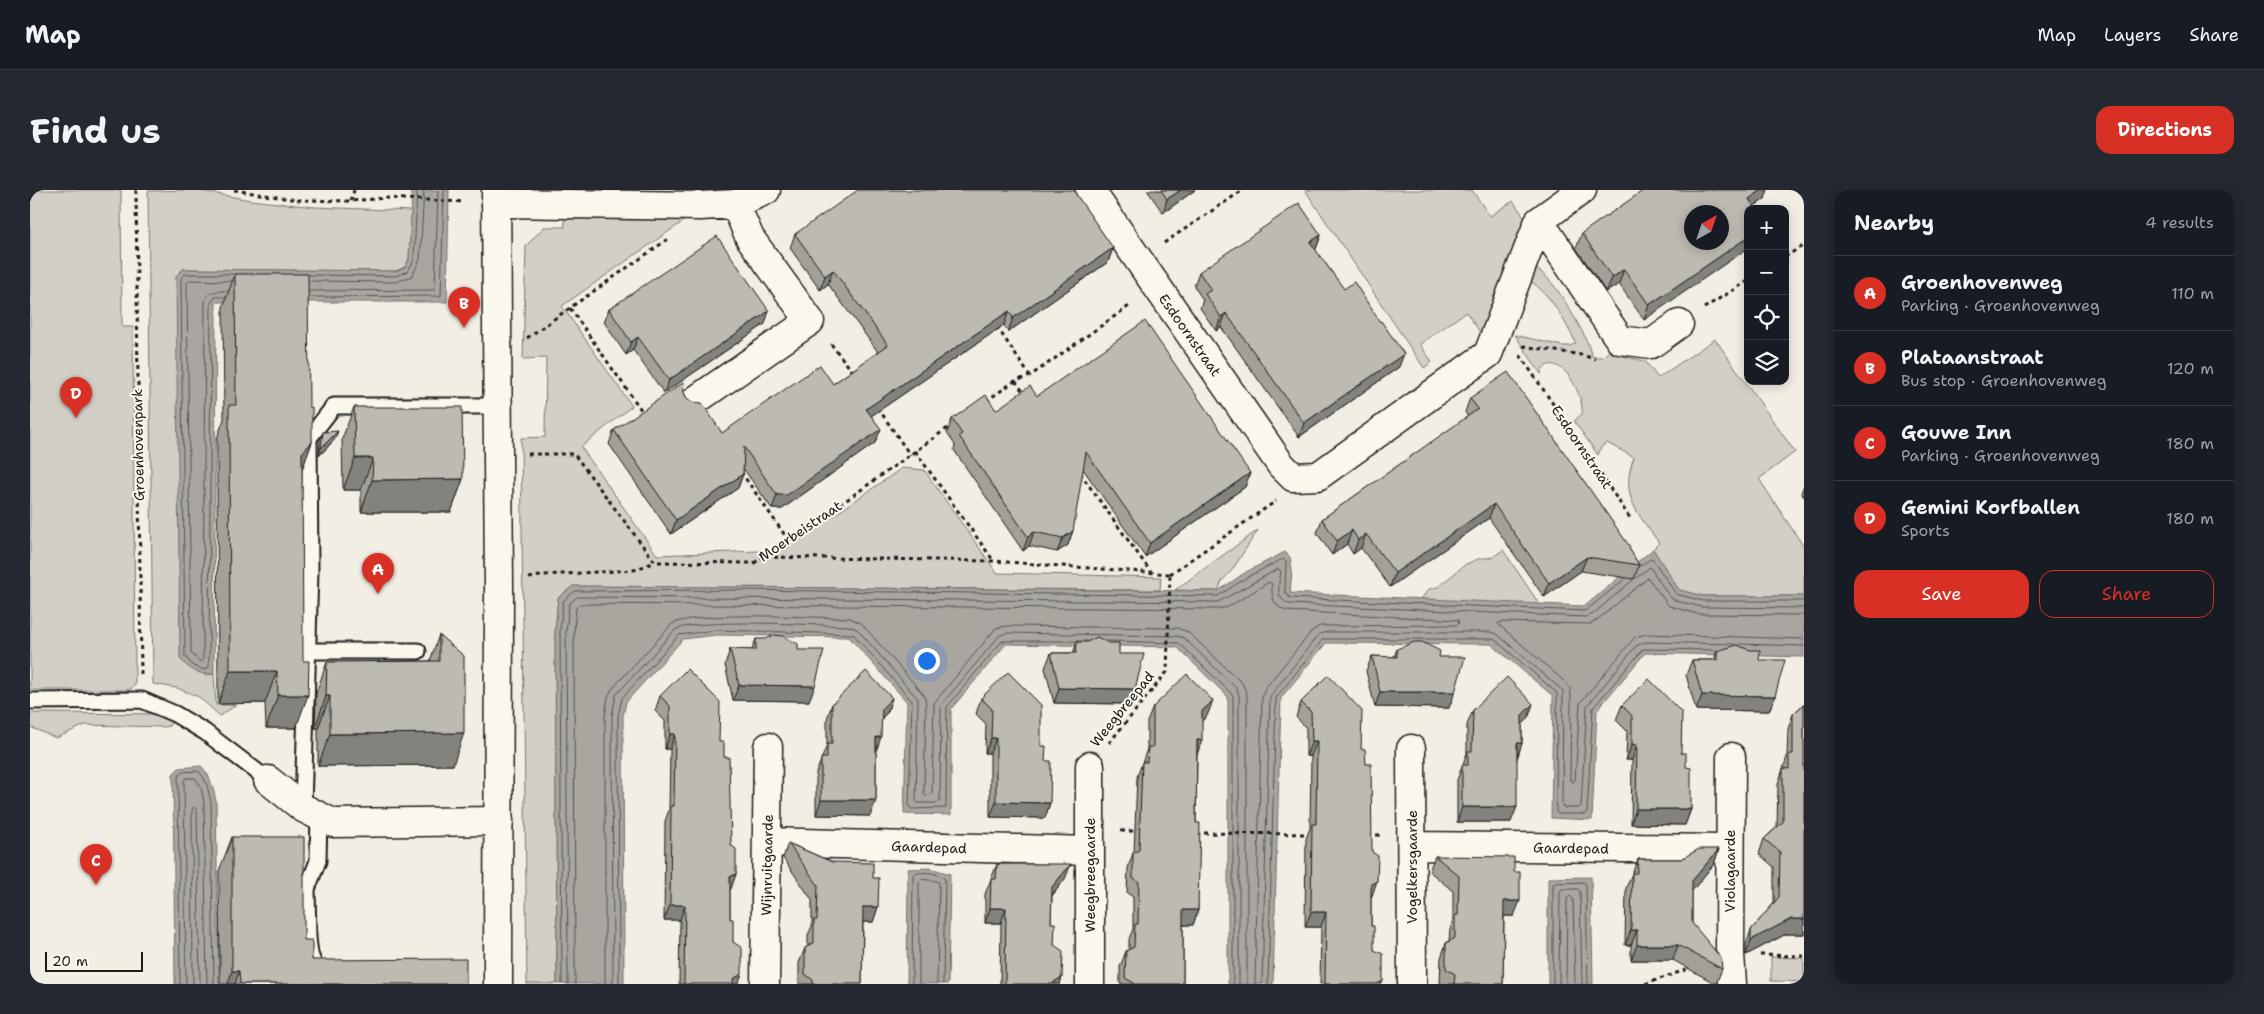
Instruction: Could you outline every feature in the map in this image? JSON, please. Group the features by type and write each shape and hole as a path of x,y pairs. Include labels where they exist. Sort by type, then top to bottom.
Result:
{"street":[{"path":"498,984 499,585 496,406 496,196 700,206 735,204 766,190"},
{"name":"Esdoornstraat","path":"1090,190 1281,465 1294,477"},
{"path":"1294,477 1318,476 1488,354 1506,335 1539,221 1582,190"},
{"path":"693,402 810,321 750,238 735,204"},
{"path":"1539,221 1620,340 1651,344 1679,324"},
{"name":"Wijnruitgaarde","path":"765,984 768,746"},
{"name":"Vogelkersgaarde","path":"1411,749 1412,984"},
{"name":"Violagaarde","path":"1731,757 1732,984"},
{"name":"Weegbreegaarde","path":"1090,766 1090,984"},
{"path":"268,780 311,811 333,823 498,822"},
{"name":"Gaardepad","path":"767,842 1090,841"},
{"name":"Gaardepad","path":"1412,841 1730,849"}],"lane":[{"path":"321,984 308,938 307,889 318,861 311,811 307,651 310,571 309,438 334,406 496,406"},
{"path":"307,651 418,651"},
{"path":"30,701 142,700 175,714 205,732 268,780"}],"path":[{"name":"Groenhovenpark","path":"136,190 142,700"},
{"path":"234,190 297,200 351,201 386,198 460,202"},
{"path":"351,201 354,190"},
{"path":"1139,260 1243,190"},
{"path":"496,345 518,344 690,224 700,206"},
{"path":"1789,254 1802,246 1804,252"},
{"path":"1679,324 1744,283"},
{"path":"984,402 1015,381 1030,376 1157,286"},
{"path":"992,319 1030,376"},
{"path":"810,321 841,354 857,378"},
{"path":"1506,335 1604,360 1612,353 1620,340"},
{"name":"Esdoornstraat","path":"1506,335 1630,518"},
{"path":"1015,381 1026,397"},
{"path":"873,401 910,455"},
{"name":"Moerbeistraat","path":"499,585 545,575 634,570 655,562 754,563 766,557 953,424"},
{"path":"915,451 993,561"},
{"path":"497,453 574,454 655,562"},
{"path":"1077,468 1151,572"},
{"path":"766,557 993,561 1170,574 1284,496 1294,477"},
{"name":"Weegbreepad","path":"1090,766 1167,672 1170,574"},
{"path":"1090,841 1147,832"},
{"path":"1194,833 1319,834"},
{"path":"1366,835 1412,841"}],"shaded area":[{"path":"30,190 121,190 122,327 133,327 135,685 130,690 30,690"},
{"path":"195,190 250,200 315,207 412,211 409,259 405,267 396,271 183,269 205,675 214,674 216,705 236,705 220,716 199,697 177,688 153,684 148,191"},
{"path":"1305,190 1472,190 1490,216 1513,201 1527,221 1486,325 1480,332 1466,312 1420,344 1432,362 1424,368"},
{"path":"564,217 688,218 562,306 632,406 581,447 657,555 784,550 902,468 924,470 997,573 1161,577 1160,590 573,586 558,598 555,630 557,984 527,984 521,438 545,437 546,358 523,359 526,246 544,227 565,227"},
{"path":"1533,267 1548,279 1574,317 1593,357 1603,357 1609,351 1609,347 1618,355 1645,361 1658,378 1715,339 1744,380 1744,385 1748,385 1795,452 1759,479 1804,547 1804,596 1703,596 1679,590 1653,549 1659,543 1633,503 1629,483 1634,457 1607,443 1601,447 1598,455 1574,421 1582,414 1582,407 1571,378 1557,366 1550,365 1542,369 1541,374 1515,335 1562,346 1570,346 1576,343 1550,300 1529,280"},
{"path":"1258,530 1232,570 1222,581 1218,591 1175,590"},
{"path":"1503,550 1540,605 1421,599 1429,589 1438,587 1466,564 1478,559 1493,557"},
{"path":"30,713 171,714 172,721 169,726 164,727 85,725 56,738 30,727"},
{"path":"1771,957 1804,958 1804,982 1771,981"}],"water":[{"path":"412,190 449,190 447,302 216,302 214,674 203,674 195,671 180,659 176,276 183,269 396,271 405,267 409,259"},
{"path":"1653,549 1679,590 1703,596 1804,596 1804,657 1645,653 1597,710 1592,820 1551,818 1553,696 1491,644 1326,643 1281,698 1273,984 1228,984 1228,697 1177,647 1006,644 951,709 951,815 904,814 907,702 849,637 716,635 683,639 626,702 623,716 624,984 557,984 555,630 558,598 573,586 1218,591 1246,572 1285,552 1290,557 1292,570 1290,593 1585,606"},
{"path":"201,766 213,787 216,801 219,984 175,984 173,774 179,768"},
{"path":"930,868 950,874 948,984 907,984 908,869"},
{"path":"1591,877 1593,984 1548,984 1548,878"}],"building":[{"path":"858,190 1073,190 1113,248 1013,318 1009,311 866,409 881,429 787,495 777,495 744,447 743,474 676,520 614,430 684,382 683,390 686,397 692,402 702,403 722,433 820,365 833,384 888,345 833,270 825,276 795,234"},
{"path":"1161,190 1181,190 1167,199"},
{"path":"1644,190 1762,190 1749,199 1753,205 1744,205 1744,240 1649,305 1624,269 1612,278 1582,233"},
{"path":"1299,203 1321,235 1310,242 1344,289 1354,282 1404,354 1304,423 1226,313 1221,317 1205,294 1211,290 1199,272"},
{"path":"717,236 769,311 669,380 638,337 631,342 609,309"},
{"path":"235,274 308,274 309,407 312,407 312,442 302,453 303,661 309,661 308,695 278,695 277,671 230,671 229,405 236,405"},
{"path":"1145,321 1250,473 1150,543 1086,452 1073,531 1063,538 1034,532 1028,537 959,436 962,434 952,419 986,395 996,410 1030,386 1037,396"},
{"path":"1508,372 1630,547 1639,565 1587,557 1549,583 1494,504 1395,573 1366,534 1358,540 1352,530 1337,541 1322,519 1478,409 1470,398"},
{"path":"354,407 462,407 463,479 372,480 373,458 355,458"},
{"path":"338,431 321,448 323,432"},
{"path":"439,635 464,656 464,733 330,734 330,696 326,696 327,662 439,661"},
{"path":"774,635 783,636 798,644 798,650 824,650 815,686 739,685 730,649 756,650 756,639 766,639"},
{"path":"1097,637 1109,643 1119,643 1119,654 1144,654 1135,689 1059,688 1051,653 1076,653 1077,642 1087,642"},
{"path":"1414,642 1422,642 1440,651 1439,657 1465,657 1455,692 1380,692 1372,656 1397,657 1397,649"},
{"path":"1737,645 1750,650 1760,650 1759,660 1785,660 1775,696 1702,695 1692,660 1717,660 1717,651"},
{"path":"687,669 720,702 719,742 724,742 724,757 729,757 731,845 736,849 736,874 730,877 730,919 733,919 733,942 742,948 742,974 733,979 733,984 684,984 685,905 670,905 671,806 674,806 675,734 670,734 670,706 660,696"},
{"path":"866,671 892,698 882,708 881,737 876,737 876,800 821,800 821,758 827,758 827,744 832,744 832,704"},
{"path":"1008,672 1041,705 1041,746 1046,746 1045,761 1051,761 1050,803 996,802 996,738 991,738 992,709 981,698"},
{"path":"1187,674 1213,701 1202,711 1202,740 1197,740 1196,823 1200,823 1198,910 1183,910 1183,984 1134,984 1125,978 1126,951 1134,947 1135,924 1138,924 1139,882 1133,878 1133,853 1139,850 1142,762 1147,762 1148,747 1153,747 1153,707"},
{"path":"1328,675 1362,711 1361,749 1365,749 1366,764 1371,764 1372,852 1378,856 1377,881 1371,884 1371,926 1374,926 1374,950 1383,954 1383,981 1377,984 1325,984 1326,912 1311,912 1312,824 1316,824 1317,741 1312,741 1311,712 1301,702"},
{"path":"1507,677 1533,704 1522,715 1522,743 1517,743 1517,807 1462,807 1462,765 1468,765 1468,751 1472,751 1473,710"},
{"path":"1649,679 1682,713 1681,753 1686,753 1686,767 1691,768 1691,809 1636,809 1637,745 1632,744 1632,716 1622,705"},
{"path":"1804,704 1804,919 1791,919 1751,940 1751,930 1779,897 1780,852 1764,839 1783,822 1783,768 1789,769 1789,754 1793,754 1793,714"},
{"path":"232,837 304,837 304,940 312,940 312,960 466,959 466,984 240,984 239,971 232,971"},
{"path":"788,843 832,862 873,863 873,878 879,878 878,907 863,907 862,984 813,984 813,980 805,974 805,948 814,943 814,920 817,920 818,885"},
{"path":"1699,849 1719,849 1692,881 1692,923 1721,958 1722,969 1678,945 1637,945 1637,930 1631,930 1632,873 1637,873 1638,859 1681,859"},
{"path":"1435,856 1514,857 1514,872 1520,872 1520,901 1504,901 1503,984 1454,984 1455,974 1446,969 1446,943 1455,938 1455,915 1458,915 1459,876"},
{"path":"997,864 1071,864 1052,887 1051,923 1055,923 1054,945 1063,951 1062,977 1054,982 1054,984 1005,984 1006,908 990,908 991,879 996,879"}],"place":[{"name":"Plataanstraat","path":"464,328"},
{"name":"Gemini Korfballen","path":"76,418"},
{"name":"Groenhovenweg","path":"378,594"},
{"name":"Gouwe Inn","path":"96,885"}]}
